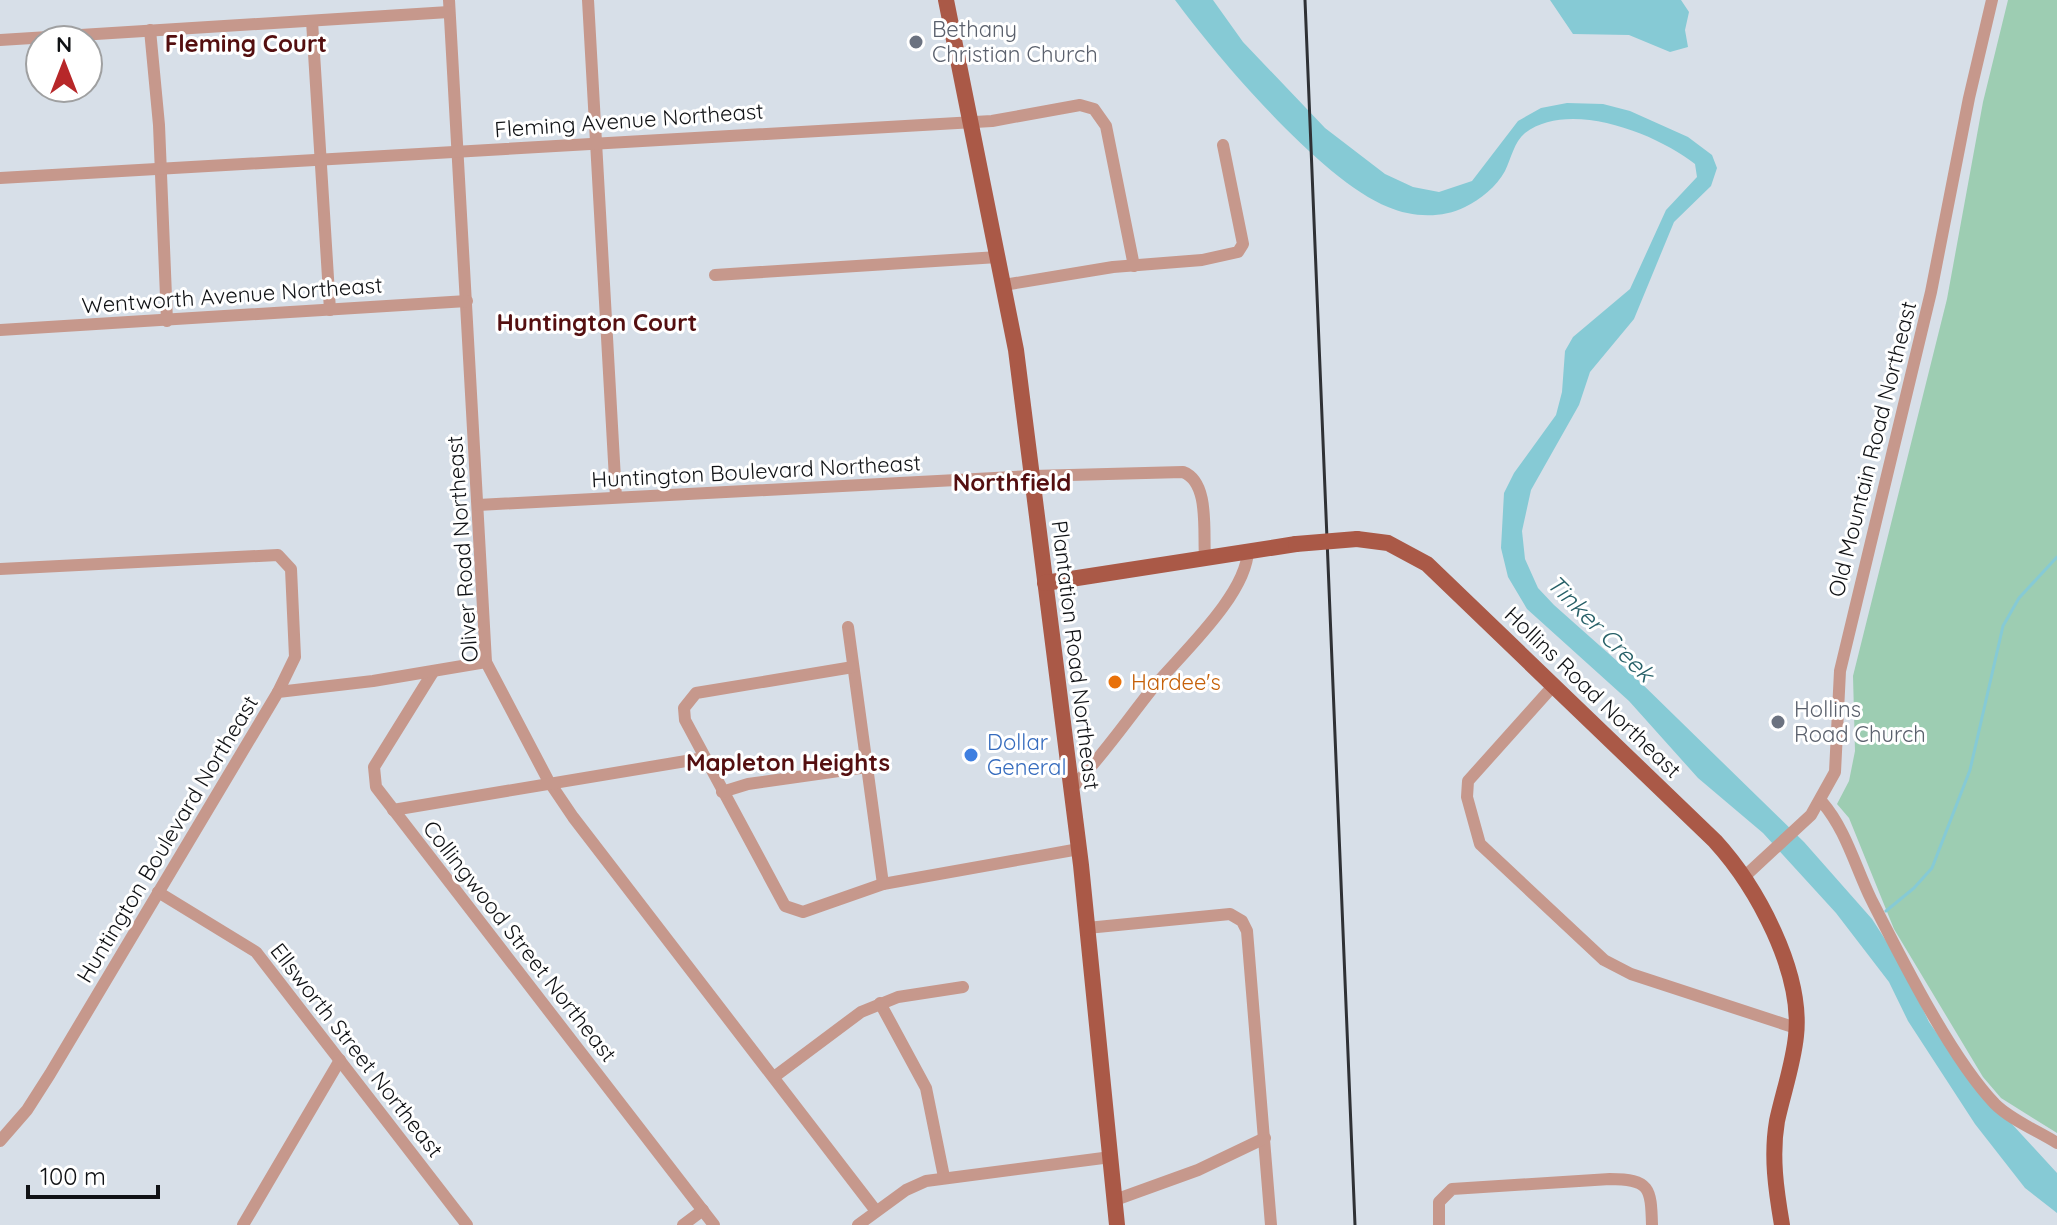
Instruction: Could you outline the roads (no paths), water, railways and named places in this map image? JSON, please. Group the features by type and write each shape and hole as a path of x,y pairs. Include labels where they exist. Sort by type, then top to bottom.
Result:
{"main road":[{"name":"Plantation Road Northeast","path":"946,0 1016,350 1079,849 1117,1225"},
{"name":"Hollins Road Northeast","path":"1045,583 1248,550 1357,539 1388,543 1427,564 1715,841 1744,877 1785,965 1796,1028 1775,1143 1782,1225"}],"street":[{"path":"588,0 616,497"},
{"name":"Old Mountain Road Northeast","path":"1744,877 1822,802 1835,772 1840,671 1931,292 1969,98 1992,0"},
{"path":"0,40 312,21 449,6"},
{"name":"Oliver Road Northeast","path":"449,6 486,662 551,784 876,1211"},
{"path":"312,21 330,310"},
{"path":"150,30 167,321"},
{"name":"Fleming Avenue Northeast","path":"0,178 992,121 1074,105 1088,106 1100,114 1106,126 1134,266"},
{"path":"1004,285 1134,266 1232,256 1242,247 1223,145"},
{"path":"715,275 998,257"},
{"name":"Wentworth Avenue Northeast","path":"0,330 467,301"},
{"name":"Huntington Boulevard Northeast","path":"478,505 1032,476 1189,474 1201,491 1205,557"},
{"path":"1071,789 1098,761 1222,607 1245,569 1248,550"},
{"path":"0,569 278,555 291,569 295,657 278,692"},
{"path":"848,627 883,884"},
{"name":"Huntington Boulevard Northeast","path":"0,1141 35,1098 278,692 486,662"},
{"path":"853,667 696,693 686,702 685,720 704,758 778,897 791,910 810,911 883,884 1079,849"},
{"name":"Collingwood Street Northeast","path":"433,672 374,767 376,787 714,1225"},
{"path":"1554,685 1481,764 1467,789 1473,826 1480,844 1604,960 1631,974 1796,1028"},
{"path":"393,810 704,758"},
{"path":"722,792 748,784 867,767"},
{"path":"1822,802 1845,836 1870,897 1922,993 1976,1079 2001,1108 2057,1143"},
{"name":"Ellsworth Street Northeast","path":"158,892 256,952 467,1225"},
{"path":"1087,928 1237,916 1247,931 1271,1225"},
{"path":"774,1077 840,1026 880,1003 963,987"},
{"path":"880,1003 926,1088 944,1177"},
{"path":"243,1225 340,1060"},
{"path":"1115,1200 1185,1176 1265,1138"},
{"path":"858,1225 919,1184 944,1177 1111,1157"},
{"path":"1439,1225 1439,1202 1446,1192 1482,1186 1606,1179 1632,1179 1644,1185 1651,1196 1652,1225"},
{"path":"683,1225 703,1210"}],"water":[{"path":"1175,0 1213,0 1243,42 1325,128 1385,174 1413,187 1439,192 1472,181 1518,121 1541,108 1567,103 1603,104 1630,111 1688,137 1712,155 1717,168 1711,186 1674,222 1634,319 1590,372 1579,405 1531,490 1522,531 1525,559 1538,588 1554,605 1635,677 1804,842 1872,919 1903,967 1929,1022 1965,1073 2057,1173 2057,1213 2025,1188 1975,1124 1908,1021 1889,982 1836,913 1763,833 1698,778 1629,701 1527,609 1508,577 1501,548 1504,493 1514,473 1556,415 1562,392 1565,351 1573,337 1630,289 1666,210 1697,177 1695,164 1659,142 1613,124 1565,119 1544,123 1525,133 1497,182 1471,204 1436,215 1416,215 1397,210 1362,193 1303,145 1244,84"},
{"path":"1550,0 1681,0 1689,12 1685,30 1688,47 1670,52 1629,35 1573,34"}],"waterway":[{"path":"1886,911 1932,868 1970,770 2003,626 2019,598 2057,557"}],"railway":[{"path":"1305,0 1355,1225"}],"place":[{"name":"Bethany Christian Church","path":"916,42"},
{"name":"Hardee's","path":"1115,682"},
{"name":"Hollins Road Church","path":"1778,722"},
{"name":"Dollar General","path":"971,755"}],"district":[{"name":"Fleming Court","path":"246,43"},
{"name":"Huntington Court","path":"597,322"},
{"name":"Northfield","path":"1012,482"},
{"name":"Mapleton Heights","path":"788,762"}],"water label":[{"name":"Tinker Creek","path":"1601,628"}]}
